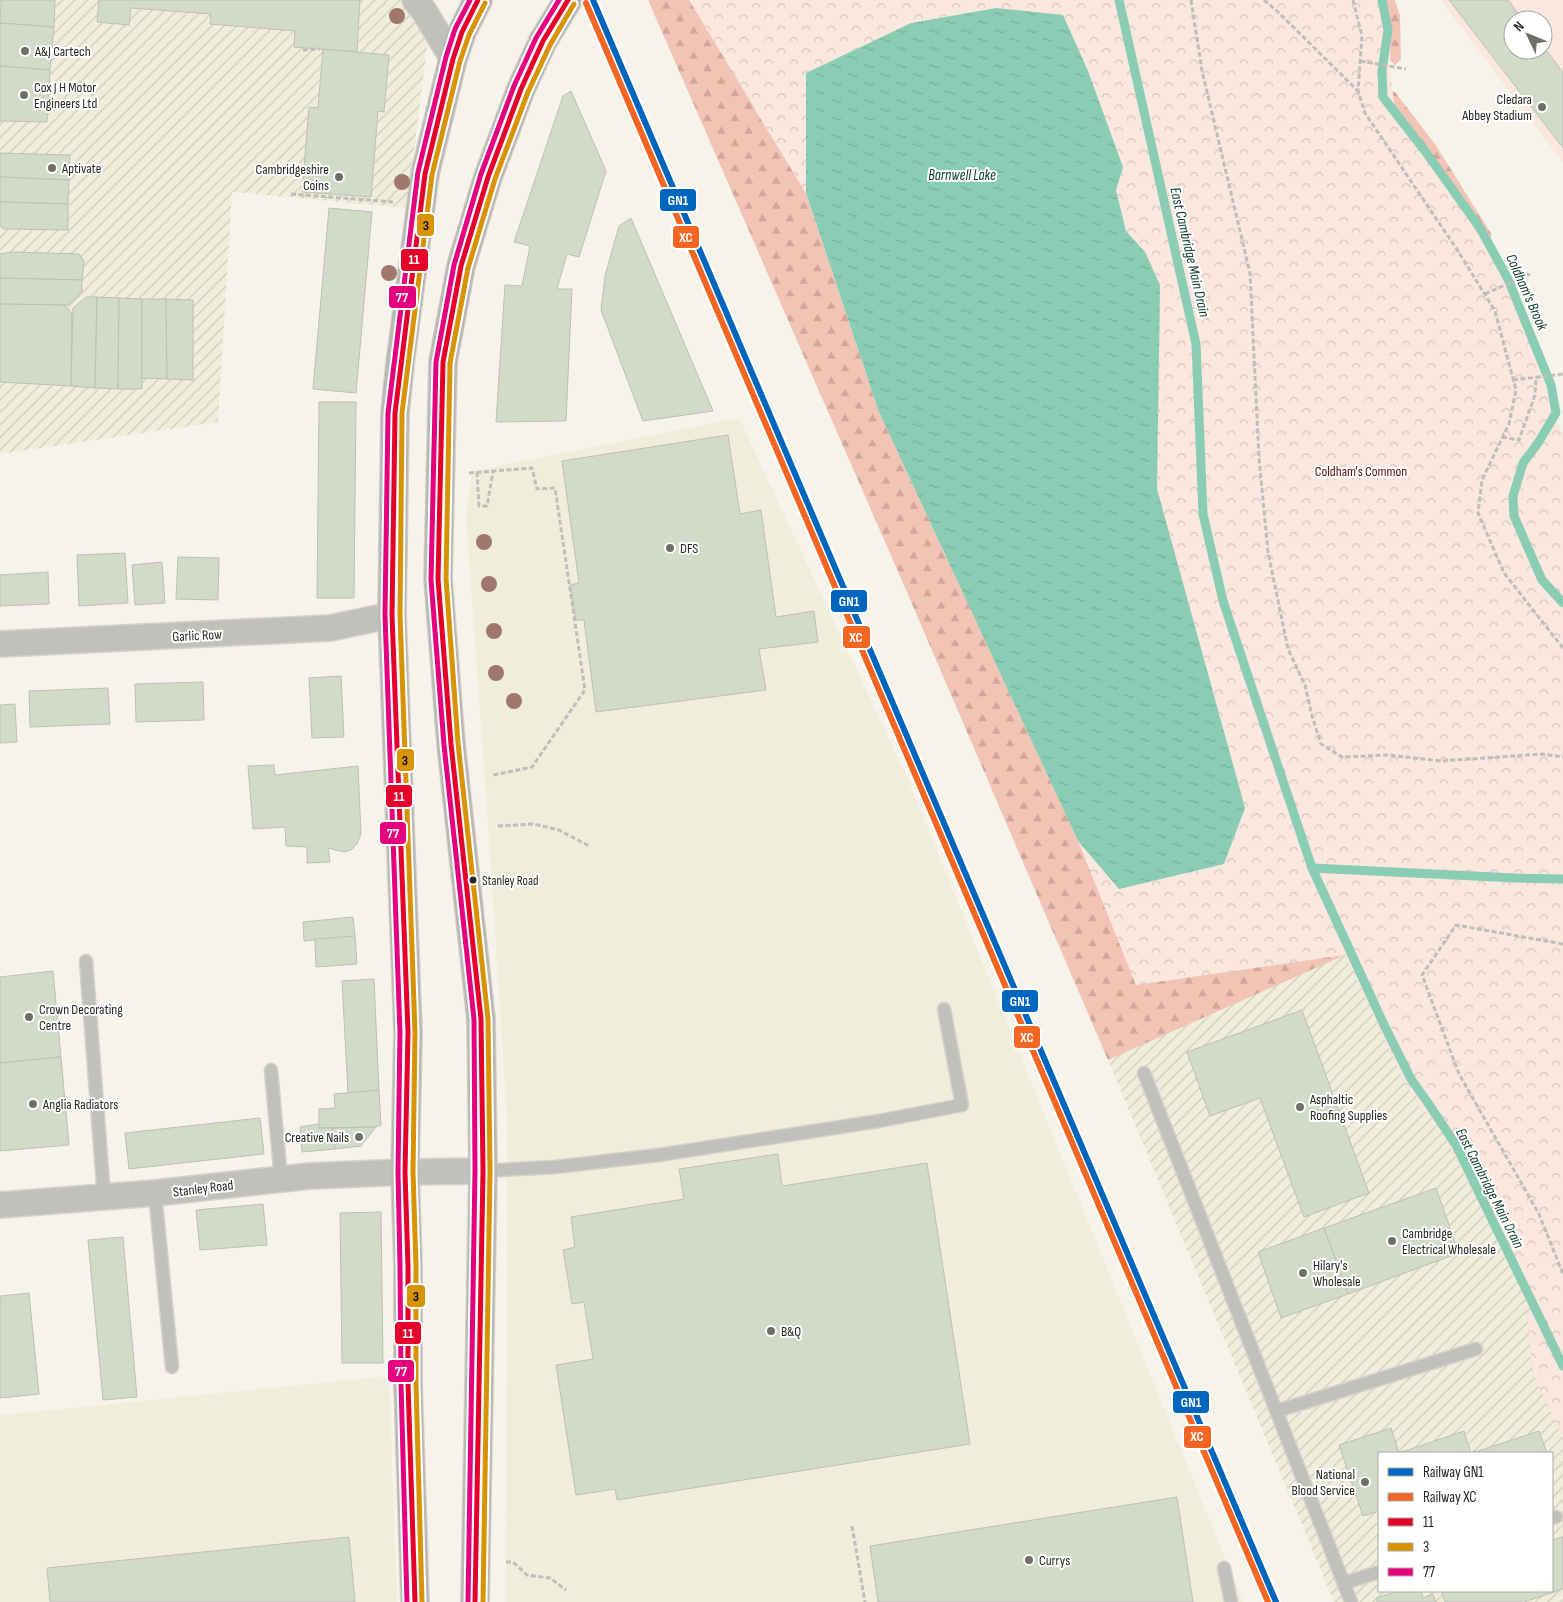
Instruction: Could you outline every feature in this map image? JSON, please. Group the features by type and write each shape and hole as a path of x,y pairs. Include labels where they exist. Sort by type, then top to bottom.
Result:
{"main road":[{"path":"416,1602 408,1382 408,1266 405,1172 408,1032 392,615 395,413 425,174 453,59 462,32 478,0"},
{"path":"475,1602 483,1171 481,1019 451,744 438,579 444,362 461,266 488,177 521,89 544,41 568,0"}],"street":[{"path":"415,0 424,10 453,59"},
{"name":"Garlic Row","path":"0,644 330,628 392,615"},
{"name":"Stanley Road","path":"0,1205 155,1193 310,1176 483,1171"}],"lane":[{"path":"86,961 104,1197"},
{"path":"483,1171 555,1168 659,1155 879,1121 962,1105 944,1009"},
{"path":"271,1070 281,1179"},
{"path":"1144,1073 1352,1602"},
{"path":"155,1193 172,1367"},
{"path":"1277,1411 1476,1350"},
{"path":"1224,1568 1231,1602"},
{"path":"1344,1583 1378,1572"}],"path":[{"path":"1191,0 1202,71 1250,273 1258,458 1268,552 1288,649 1305,685 1312,716 1322,744 1342,757 1388,755 1441,762 1542,754 1563,757"},
{"path":"1264,0 1358,91"},
{"path":"1354,0 1362,36 1358,91 1365,114 1458,251 1495,311 1516,390 1508,424 1482,480 1478,513 1504,573 1563,648"},
{"path":"303,50 320,49"},
{"path":"1360,61 1406,69"},
{"path":"291,194 399,202"},
{"path":"1485,294 1530,274"},
{"path":"1513,380 1563,374"},
{"path":"1502,437 1519,440 1535,394 1538,378"},
{"path":"467,473 532,468 537,489 555,488 585,690 532,767 493,774"},
{"path":"477,472 479,506 487,506 493,472"},
{"path":"498,826 534,824 559,830 589,846"},
{"path":"1563,944 1456,925 1422,975 1460,1074 1539,1214 1563,1274"},
{"path":"852,1526 865,1602"},
{"path":"476,1560 514,1562 526,1575 550,1578 566,1590"}],"shaded area":[{"path":"0,0 434,0 407,208 232,192 218,422 0,454"},
{"path":"739,418 909,782 1243,1602 506,1602 507,1117 466,518 472,471"},
{"path":"1345,954 1405,1083 1420,1107 1440,1126 1525,1294 1533,1375 1563,1437 1563,1602 1334,1602 1108,1060"},
{"path":"389,1376 397,1602 0,1602 0,1415"}],"green space":[{"path":"648,0 706,0 756,111 806,193 879,412 1078,841 1119,889 1245,808 1157,489 1160,285 1116,190 1123,167 1088,71 1421,828 1563,1437 1533,1375 1525,1294 1440,1126 1420,1107 1405,1083 1345,955 1108,1060 903,583"},
{"name":"Coldham's Common","path":"689,0 1381,0 1395,110 1507,277 1563,437 1563,1437 1533,1375 1525,1294 1440,1126 1420,1107 1405,1083 1345,955 1136,985 1078,841 1119,889 1245,808 1157,489 1160,285 1145,252 1126,231 1116,190 1123,167 996,8 911,23 806,73 806,193"},
{"path":"1385,0 1395,0 1400,16 1401,59 1395,65 1390,60 1391,30"},
{"name":"Cledara Abbey Stadium","path":"1441,0 1563,0 1563,163"},
{"path":"1369,89 1395,92 1435,144 1492,235 1481,258"}],"water":[{"name":"Barnwell Lake","path":"996,8 1063,15 1088,71 1123,167 1116,190 1126,231 1145,252 1160,285 1157,489 1245,808 1224,864 1119,889 1078,841 879,412 806,193 806,73 911,23"}],"building":[{"path":"1,0 55,0 54,27 0,23"},
{"path":"99,0 360,0 357,52 294,47 295,31 210,24 211,14 131,8 129,25 97,22"},
{"path":"1449,0 1508,0 1516,10 1503,10 1503,60 1553,59 1563,72 1563,148"},
{"path":"0,23 54,27 50,70 0,66"},
{"path":"323,49 389,55 384,112 378,111 371,197 302,192 309,107 318,108"},
{"name":"Cox J H Motor Engineers Ltd","path":"0,66 50,70 47,122 0,121"},
{"path":"571,91 606,171 579,257 567,254 557,289 572,289 566,421 496,422 505,285 522,286 530,246 514,242 563,96"},
{"path":"0,153 70,155 69,180 0,177"},
{"path":"0,177 69,180 68,204 0,202"},
{"path":"0,202 68,204 68,230 3,229 0,226"},
{"path":"329,208 372,212 356,393 313,389"},
{"path":"631,218 713,411 643,421 601,310 605,276 619,226"},
{"path":"13,252 79,254 84,261 82,280 0,278 0,254"},
{"path":"0,278 82,280 82,292 68,305 0,304"},
{"path":"86,297 97,297 95,388 71,386 73,308"},
{"path":"97,297 119,298 118,389 95,388"},
{"path":"119,298 142,299 142,389 118,389"},
{"path":"142,299 166,299 167,379 142,378"},
{"path":"166,299 193,300 193,380 167,379"},
{"path":"0,304 64,305 72,313 71,386 0,382"},
{"path":"319,402 356,402 354,598 317,598"},
{"name":"DFS","path":"728,435 740,514 761,510 776,617 814,611 818,642 759,649 766,690 596,712 584,620 576,620 570,585 579,583 562,461"},
{"path":"125,553 128,603 79,606 77,555"},
{"path":"178,557 219,558 218,600 176,599"},
{"path":"162,562 165,603 135,605 132,565"},
{"path":"48,572 49,604 0,606 0,575"},
{"path":"341,676 344,737 312,738 309,678"},
{"path":"203,682 204,720 136,722 135,684"},
{"path":"108,688 110,724 30,727 29,691"},
{"path":"15,704 17,742 0,743 0,705"},
{"path":"274,765 275,775 358,766 361,834 357,844 351,850 344,852 328,848 330,862 307,863 307,847 286,846 285,827 253,829 248,766"},
{"path":"353,917 355,936 304,941 303,922"},
{"path":"355,936 357,964 316,967 315,939"},
{"name":"Crown Decorating Centre","path":"53,971 61,1057 0,1063 0,977"},
{"path":"374,979 379,1090 348,1093 342,981"},
{"name":"Asphaltic Roofing Supplies","path":"1302,1010 1369,1193 1304,1217 1260,1098 1210,1116 1187,1052"},
{"name":"Anglia Radiators","path":"61,1057 69,1145 0,1151 0,1063"},
{"path":"379,1090 381,1125 376,1127 319,1128 319,1109 335,1108 334,1094"},
{"path":"260,1118 264,1154 129,1169 125,1133"},
{"path":"318,1124 319,1128 332,1128 335,1149 302,1152 300,1127"},
{"path":"376,1127 361,1146 335,1149 332,1128"},
{"name":"B&Q","path":"778,1154 782,1186 927,1163 970,1444 617,1500 615,1489 576,1495 556,1365 593,1359 584,1302 572,1304 563,1250 575,1247 571,1217 684,1199 679,1169"},
{"name":"Cambridge Electrical Wholesale","path":"1436,1188 1459,1253 1348,1294 1324,1228"},
{"path":"263,1204 267,1245 200,1250 196,1210"},
{"path":"381,1212 383,1363 342,1363 340,1213"},
{"name":"Hilary's Wholesale","path":"1324,1228 1348,1294 1281,1318 1258,1252"},
{"path":"123,1237 137,1397 103,1400 88,1240"},
{"path":"29,1293 39,1394 0,1398 0,1296"},
{"name":"National Blood Service","path":"1391,1428 1399,1452 1378,1452 1378,1511 1363,1516 1339,1445"},
{"path":"1464,1431 1471,1452 1402,1452"},
{"path":"1539,1431 1547,1452 1475,1452"},
{"name":"Currys","path":"1177,1497 1193,1602 878,1602 870,1546"},
{"path":"349,1537 355,1602 50,1602 47,1568"},
{"path":"1563,1537 1563,1589 1524,1602 1445,1602 1441,1592 1553,1592 1553,1540"},
{"path":"1395,1592 1421,1592 1423,1598 1433,1594 1436,1602 1377,1602 1376,1598"}],"waterway":[{"path":"1119,0 1196,344 1203,514 1223,601 1312,868 1411,1079 1456,1145 1563,1366"},
{"name":"Coldham's Brook","path":"1382,0 1388,30 1382,71 1383,97 1425,151 1480,228 1508,279 1551,385 1556,413 1538,443 1523,463 1513,496 1514,516 1542,580 1563,603"},
{"name":"East Cambridge Main Drain","path":"1312,868 1563,879"}],"rail line":[{"name":"GN1","path":"593,0 1276,1602"},
{"name":"XC","path":"586,3 1268,1602"}],"transit line":[{"name":"77","path":"407,1602 398,1172 400,1032 385,615 388,413 418,172 446,57 455,29 470,0"},
{"name":"11","path":"415,1602 408,1383 408,1266 405,1172 408,1032 392,615 395,413 425,174 453,59 462,32 478,0"},
{"name":"77","path":"468,1602 475,1171 474,1019 444,745 431,580 436,362 454,265 481,174 514,86 536,38 559,0"},
{"name":"11","path":"475,1602 483,1171 481,1019 451,744 438,579 443,362 461,266 488,177 521,89 543,41 568,0"},
{"name":"3","path":"422,1602 413,1172 415,1032 400,615 402,413 432,175 460,61 469,35 485,3"},
{"name":"3","path":"483,1602 490,1171 488,1019 458,743 446,579 450,363 468,268 495,179 528,92 550,45 574,4"}],"place":[{"name":"A&J Cartech","path":"25,51"},
{"name":"Cox J H Motor Engineers Ltd","path":"24,95"},
{"name":"Cledara Abbey Stadium","path":"1542,107"},
{"name":"Aptivate","path":"52,168"},
{"name":"Cambridgeshire Coins","path":"339,177"},
{"name":"DFS","path":"670,548"},
{"name":"Stanley Road","path":"473,880"},
{"name":"Crown Decorating Centre","path":"29,1017"},
{"name":"Anglia Radiators","path":"33,1104"},
{"name":"Asphaltic Roofing Supplies","path":"1300,1107"},
{"name":"Creative Nails","path":"359,1137"},
{"name":"Cambridge Electrical Wholesale","path":"1392,1241"},
{"name":"Hilary's Wholesale","path":"1303,1273"},
{"name":"B&Q","path":"771,1331"},
{"name":"National Blood Service","path":"1365,1482"},
{"name":"Currys","path":"1029,1560"}]}
